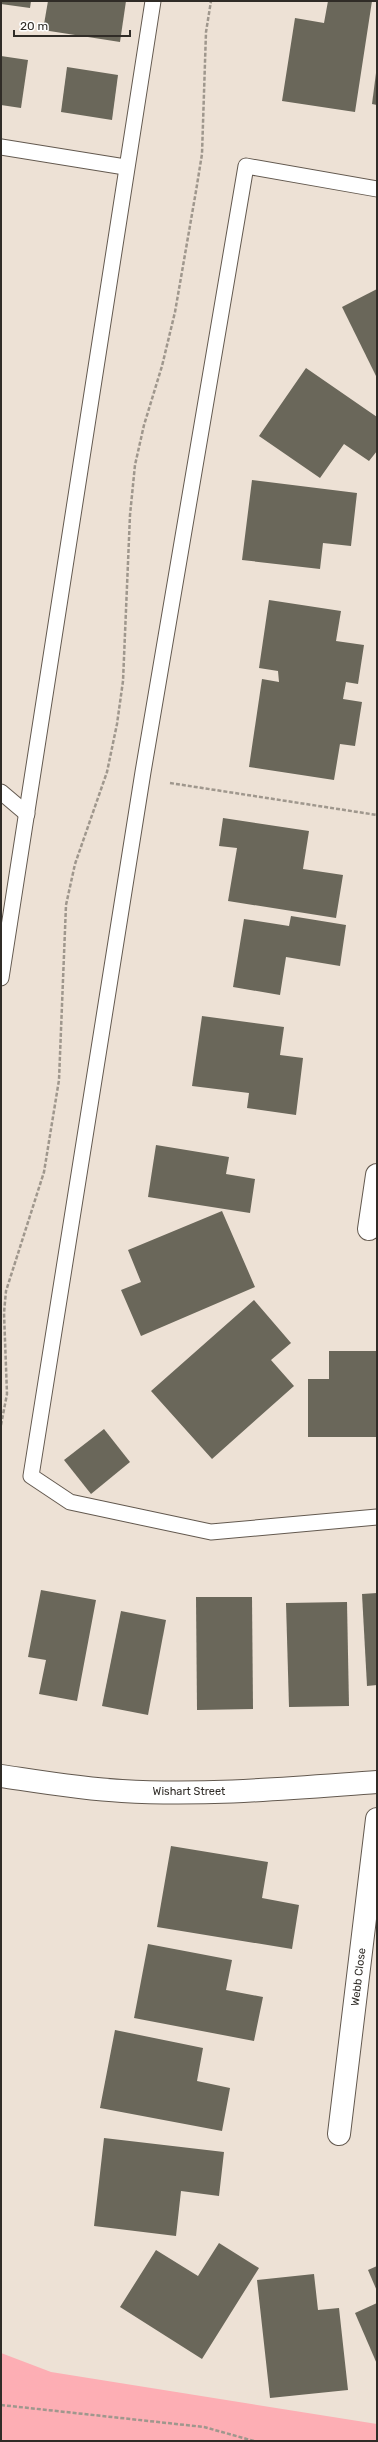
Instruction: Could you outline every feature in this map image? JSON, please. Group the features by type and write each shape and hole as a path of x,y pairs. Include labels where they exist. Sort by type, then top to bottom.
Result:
{"street":[{"path":"369,1229 377,1175"},
{"name":"Wishart Street","path":"1,1776 121,1791 176,1792 247,1791 377,1782"},
{"name":"Webb Close","path":"339,2134 377,1819"}],"lane":[{"path":"1,978 125,167 153,1"},
{"path":"1,147 125,167"},
{"path":"377,189 246,166 142,778 31,1476 70,1502 211,1532 377,1517"},
{"path":"1,792 27,814"}],"path":[{"path":"1,1425 6,1394 4,1313 6,1291 44,1172 59,1080 66,906 75,864 107,772 123,681 130,515 135,465 144,425 162,366 175,312 196,191 202,154 206,32 211,1"},
{"path":"107,772 377,815"},
{"path":"1,2405 204,2427 254,2441"}],"shaded area":[{"path":"1,2353 51,2372 377,2424 377,2441 1,2441"}],"building":[{"path":"1,1 31,1 30,8 1,4"},
{"path":"48,1 126,1 120,42 43,30"},
{"path":"328,1 372,1 355,112 282,101 295,18 324,23"},
{"path":"1,56 28,60 21,108 1,105"},
{"path":"67,67 118,75 112,120 61,112"},
{"path":"377,73 377,105 372,104"},
{"path":"377,289 377,378 342,307"},
{"path":"306,368 377,417 377,451 369,461 344,444 320,478 259,436"},
{"path":"252,480 357,493 351,546 323,543 320,569 242,560"},
{"path":"269,600 341,611 336,641 364,645 358,684 346,682 343,699 362,702 355,746 340,744 334,780 249,767 262,679 279,682 278,671 259,668"},
{"path":"223,818 309,831 303,869 343,875 336,918 228,901 237,848 219,846"},
{"path":"291,916 346,925 340,966 286,957 280,995 233,987 244,919 289,926"},
{"path":"202,1016 284,1027 280,1055 303,1058 296,1115 247,1108 249,1093 192,1086"},
{"path":"156,1145 229,1157 226,1174 255,1179 250,1213 148,1197"},
{"path":"222,1211 255,1287 141,1336 121,1290 141,1282 128,1250"},
{"path":"254,1300 291,1343 271,1360 294,1386 212,1459 151,1391"},
{"path":"329,1351 377,1351 377,1437 308,1437 308,1379 329,1379"},
{"path":"104,1429 130,1462 91,1494 64,1460"},
{"path":"41,1590 96,1600 77,1701 39,1694 46,1660 28,1657"},
{"path":"377,1593 377,1685 367,1686 362,1594"},
{"path":"196,1597 252,1597 253,1709 197,1710"},
{"path":"347,1602 349,1706 289,1707 286,1603"},
{"path":"121,1611 166,1620 148,1715 102,1706"},
{"path":"171,1846 268,1862 262,1898 299,1905 292,1949 157,1927"},
{"path":"148,1944 232,1960 226,1990 263,1997 254,2041 134,2018"},
{"path":"115,2030 203,2048 197,2081 230,2088 222,2131 100,2108"},
{"path":"104,2138 224,2152 219,2196 181,2191 176,2236 94,2226"},
{"path":"219,2243 259,2268 202,2359 120,2307 156,2250 198,2276"},
{"path":"377,2266 377,2291 368,2270"},
{"path":"314,2274 318,2310 339,2308 348,2390 270,2398 257,2280"},
{"path":"377,2303 377,2364 355,2313"}]}
